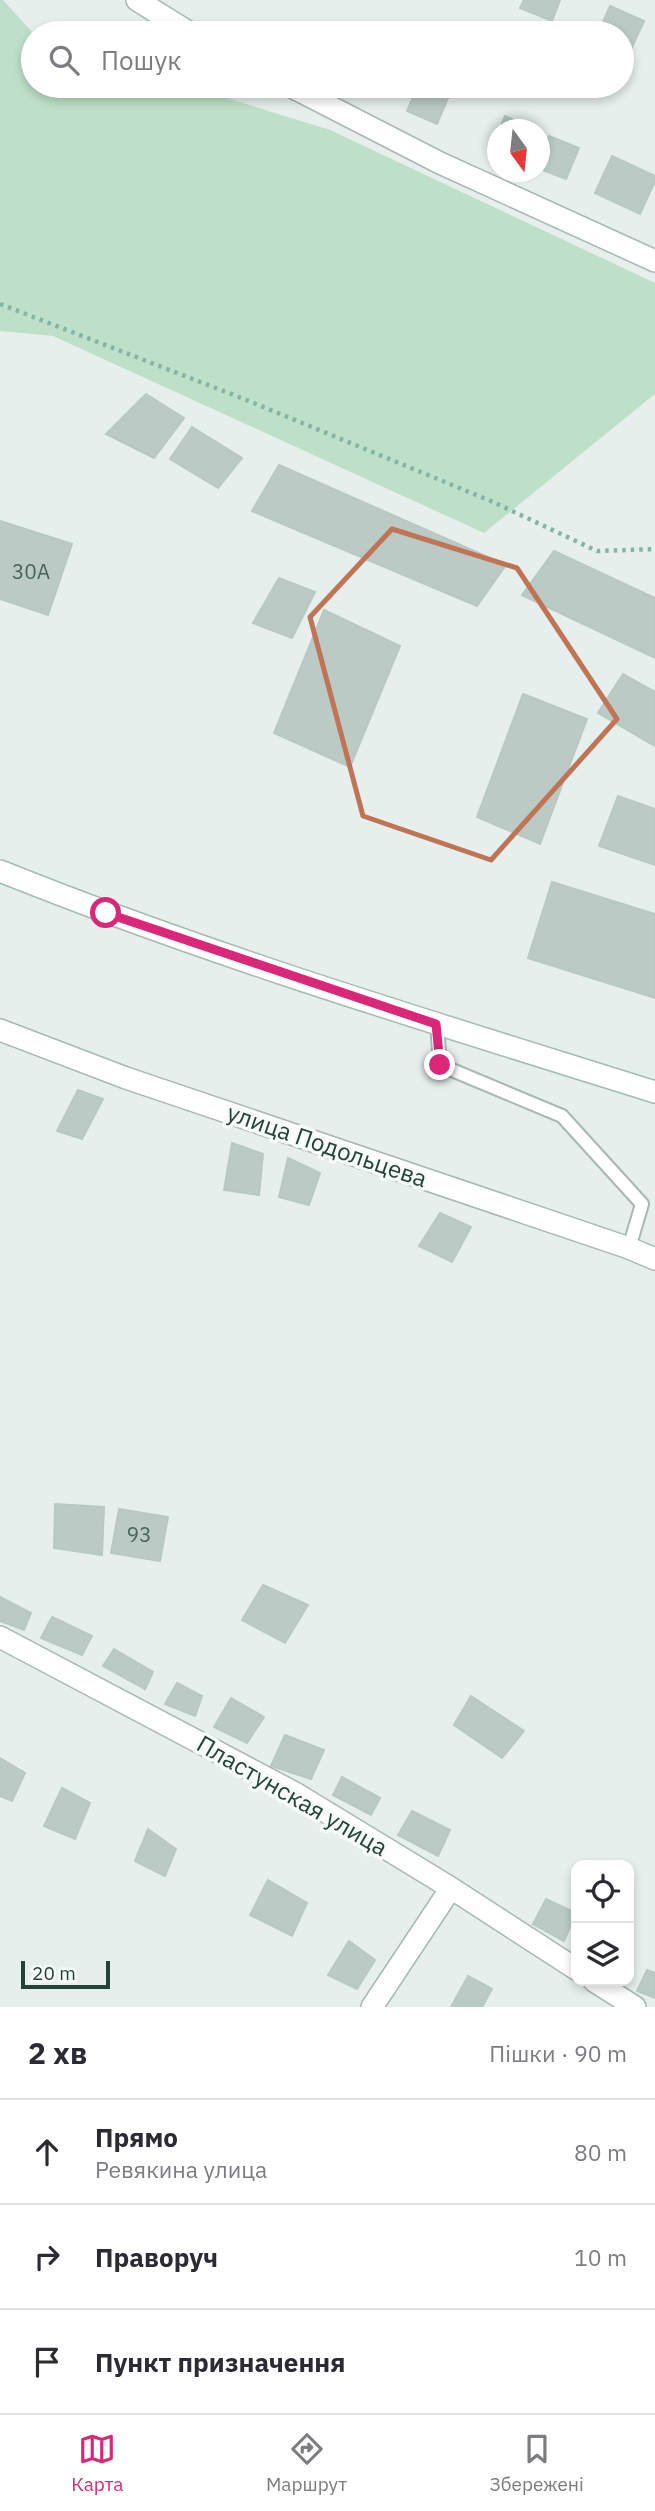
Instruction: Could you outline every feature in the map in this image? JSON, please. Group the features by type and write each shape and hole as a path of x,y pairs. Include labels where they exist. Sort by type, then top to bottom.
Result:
{"street":[{"path":"137,0 171,21"},
{"path":"313,98 440,163 655,261"},
{"path":"0,871 106,913 436,1024 655,1092"},
{"name":"улица Подольцева","path":"0,1030 126,1078 655,1259"},
{"name":"Пластунская улица","path":"0,1637 295,1793 451,1888 571,1966"},
{"path":"372,2007 451,1888"},
{"path":"602,1986 635,2007"}],"lane":[{"path":"436,1024 440,1065 562,1116 642,1204 629,1248"}],"path":[{"path":"0,304 244,399 479,496 597,551 655,549"}],"highlighted area":[{"path":"392,529 517,568 617,719 491,860 363,816 310,617"}],"green space":[{"path":"0,0 3,0 22,21 21,98 227,98 330,130 655,283 655,394 484,533 53,336 0,331"}],"building":[{"path":"524,0 560,0 552,21 520,8"},
{"path":"610,6 644,21 634,43 634,21 603,21"},
{"path":"413,98 448,98 437,124 407,111"},
{"path":"550,136 579,148 566,179 550,173"},
{"path":"612,156 655,176 640,214 595,193"},
{"path":"146,394 184,418 154,458 106,434"},
{"path":"192,427 242,458 218,488 170,459"},
{"path":"279,465 506,565 477,606 252,511"},
{"path":"0,521 72,544 48,615 0,599"},
{"path":"554,551 655,598 655,658 522,595"},
{"path":"279,578 315,592 292,638 253,623"},
{"path":"324,610 400,646 350,767 274,733"},
{"path":"623,674 655,692 655,746 598,713"},
{"path":"523,694 587,719 540,844 477,817"},
{"path":"618,796 655,809 655,865 599,846"},
{"path":"552,882 655,914 655,998 528,958"},
{"path":"78,1090 103,1099 82,1139 57,1131"},
{"path":"232,1143 263,1154 259,1195 224,1190"},
{"path":"288,1158 320,1173 309,1205 279,1197"},
{"path":"440,1213 471,1227 452,1262 419,1246"},
{"path":"55,1504 104,1507 102,1555 54,1548"},
{"path":"119,1509 168,1517 160,1561 111,1553"},
{"path":"263,1585 308,1605 285,1643 242,1620"},
{"path":"0,1597 31,1613 24,1630 0,1621"},
{"path":"52,1617 92,1636 82,1655 41,1638"},
{"path":"114,1649 153,1672 145,1689 103,1666"},
{"path":"177,1683 202,1696 195,1716 165,1704"},
{"path":"471,1696 524,1731 502,1758 454,1725"},
{"path":"231,1698 264,1717 247,1743 214,1727"},
{"path":"285,1735 324,1750 311,1779 271,1766"},
{"path":"0,1758 25,1773 12,1801 0,1796"},
{"path":"342,1777 380,1798 371,1815 333,1795"},
{"path":"62,1788 90,1803 75,1839 44,1826"},
{"path":"412,1811 450,1830 438,1856 398,1835"},
{"path":"148,1829 176,1849 165,1876 135,1861"},
{"path":"268,1880 307,1903 292,1936 250,1915"},
{"path":"546,1899 571,1911 571,1925 564,1941 533,1924"},
{"path":"349,1941 375,1960 357,1989 328,1975"},
{"path":"647,1970 655,1973 655,1998 637,1991"},
{"path":"468,1976 492,1989 482,2007 451,2007"}],"route":[{"path":"106,913 436,1024 440,1065"}]}
